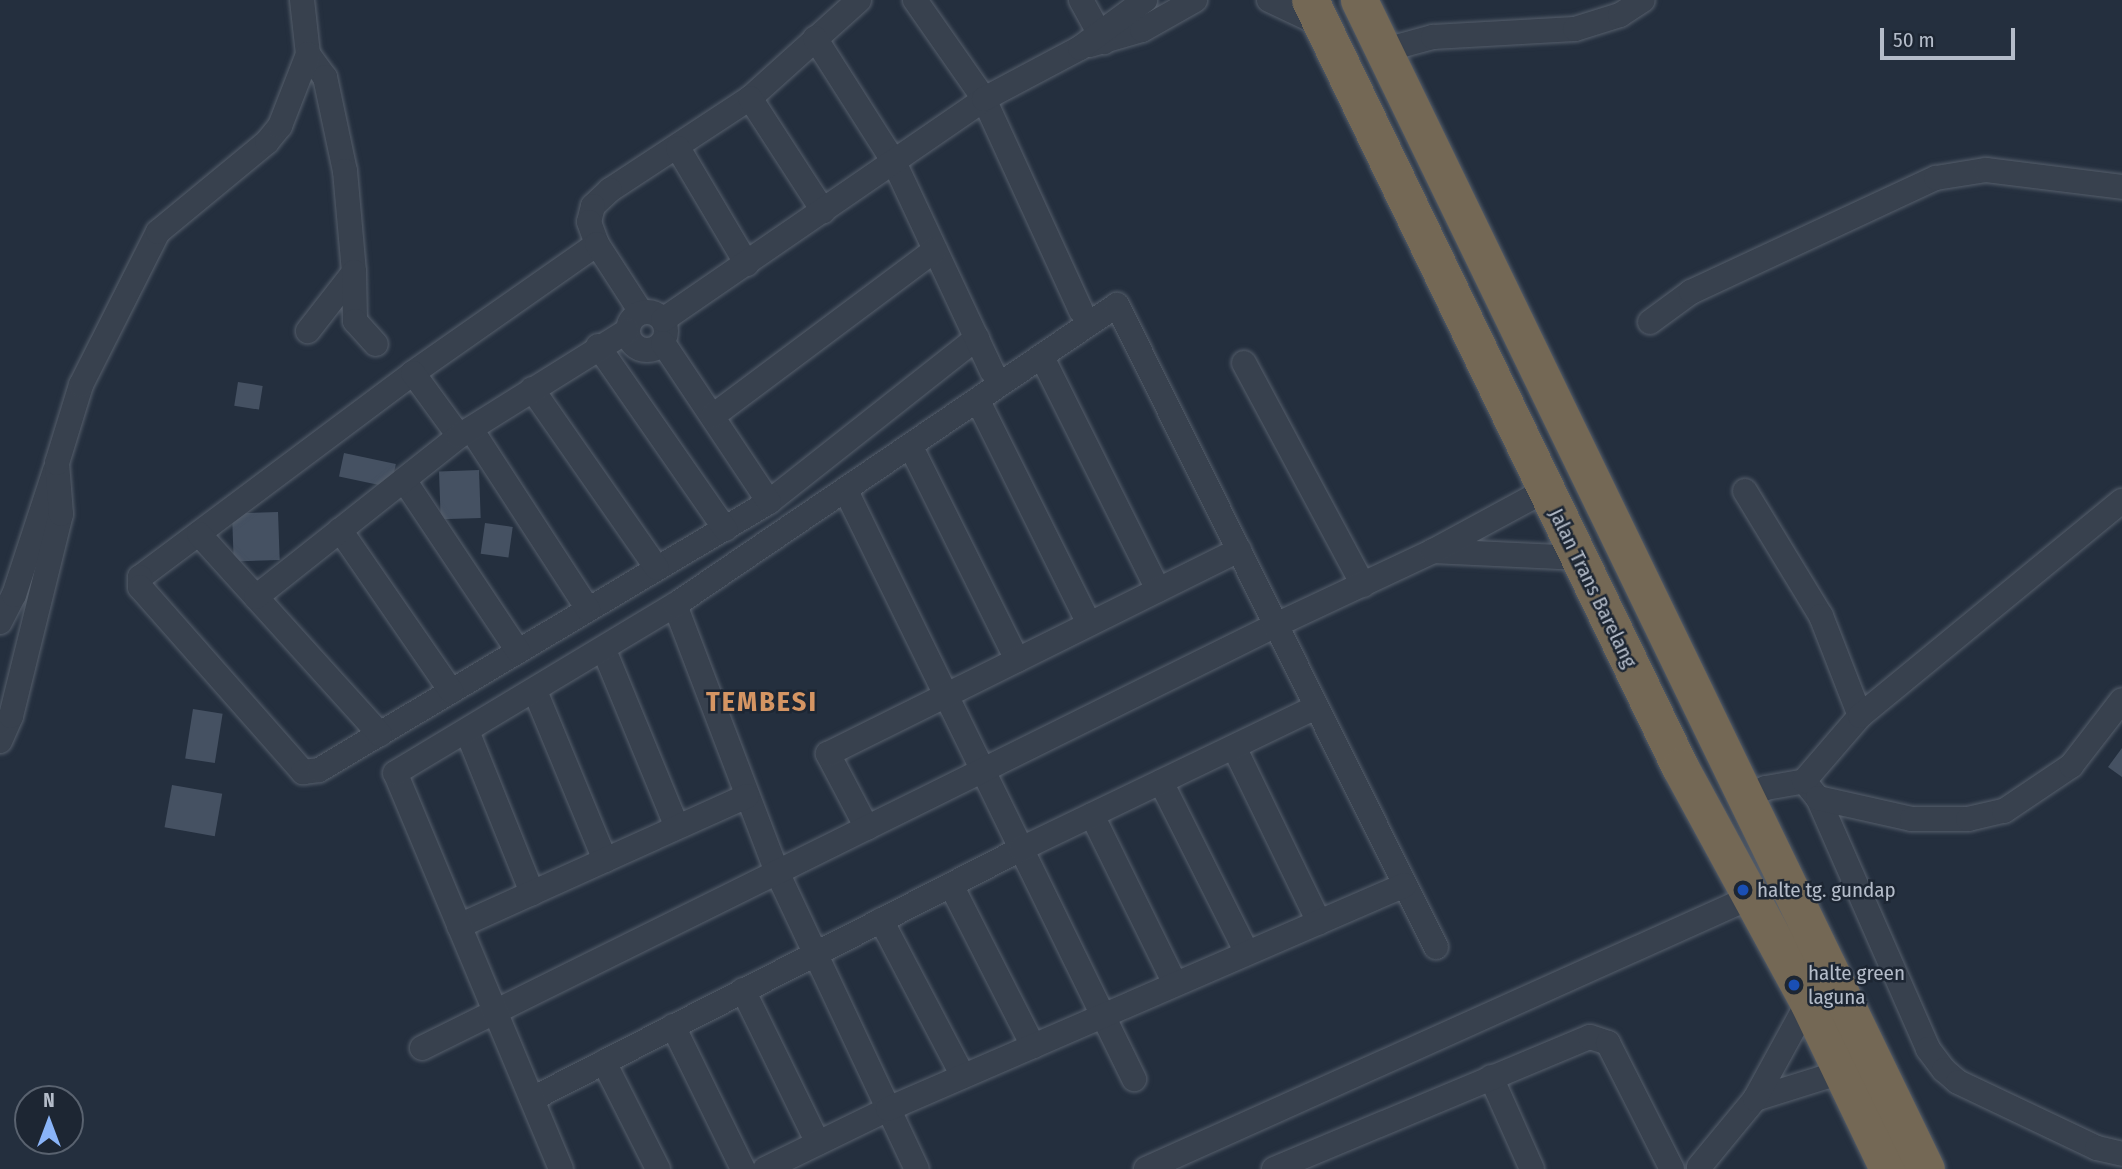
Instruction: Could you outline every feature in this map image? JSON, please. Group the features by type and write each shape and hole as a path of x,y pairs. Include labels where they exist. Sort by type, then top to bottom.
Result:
{"highway":[{"path":"1359,0 1926,1169"},
{"name":"Jalan Trans Barelang","path":"1316,13 1680,767 1808,1002 1888,1169"}],"street":[{"path":"0,622 14,595 81,386 158,232 268,142 280,125 307,54 302,0"},
{"path":"768,502 649,326 597,244 589,222 593,206 610,190 678,148 750,98 859,0"},
{"path":"915,0 984,99 1081,311"},
{"path":"1081,0 1102,37"},
{"path":"256,597 465,432 598,346 649,326 747,264 984,99 1102,37 1145,0"},
{"path":"1102,37 1142,30 1195,0"},
{"path":"1269,0 1316,13"},
{"path":"1385,50 1433,37 1575,29 1620,15 1643,0"},
{"path":"816,38 894,162 992,371"},
{"path":"307,54 325,77 336,122 352,221 355,321 376,344"},
{"path":"750,98 823,211"},
{"path":"678,148 747,264"},
{"path":"1650,322 1691,292 1936,178 1986,170 2122,187"},
{"path":"597,244 413,373 139,577 139,587 303,772 319,771 768,502 976,338"},
{"path":"712,416 935,250"},
{"path":"309,331 354,272"},
{"path":"561,1169 396,773 675,605 1117,305 1436,947"},
{"path":"598,346 724,529"},
{"path":"1042,357 1158,590"},
{"path":"1244,363 1363,585"},
{"path":"413,373 465,432 588,609"},
{"path":"532,389 657,568"},
{"path":"978,401 1089,624"},
{"path":"911,447 1017,660"},
{"path":"0,741 11,716 61,514 57,463"},
{"path":"404,480 518,650"},
{"path":"846,491 1134,1079"},
{"path":"422,1048 1276,625 1433,551 1546,491"},
{"path":"1745,491 1821,616 1860,716"},
{"path":"1811,790 1860,716 2122,501"},
{"path":"340,530 452,691"},
{"path":"199,534 380,734"},
{"path":"867,828 828,754 1238,550"},
{"path":"1433,551 1579,558"},
{"path":"675,605 777,872 813,954 917,1169"},
{"path":"604,650 677,827"},
{"path":"535,691 605,860"},
{"path":"1746,798 1766,788 1811,790 1912,819 1968,819 2004,811 2071,766 2122,700"},
{"path":"532,1100 1021,849 1316,707"},
{"path":"467,731 531,893"},
{"path":"1234,747 1319,922"},
{"path":"1161,782 1247,953"},
{"path":"1811,790 1928,1049 1944,1070 1958,1082 2097,1148 2122,1154"},
{"path":"459,926 747,796"},
{"path":"1092,815 1175,984"},
{"path":"951,885 1033,1046"},
{"path":"765,1169 888,1109 1405,885"},
{"path":"1146,1169 1751,897"},
{"path":"881,920 963,1076"},
{"path":"743,990 818,1143"},
{"path":"1274,1169 1573,1042 1598,1038 1608,1043 1669,1168 1698,1168 1755,1100 1808,1002"},
{"path":"673,1026 743,1169"},
{"path":"604,1062 657,1169"},
{"path":"1755,1100 1841,1072"},
{"path":"1491,1077 1531,1169"}],"building":[{"path":"238,382 263,386 259,410 234,406"},
{"path":"344,453 396,464 391,487 339,476"},
{"path":"479,470 481,518 441,519 439,471"},
{"path":"278,512 280,560 234,562 232,514"},
{"path":"485,523 513,527 508,558 481,554"},
{"path":"193,709 223,714 215,763 185,758"},
{"path":"2122,748 2122,777 2108,767"},
{"path":"172,785 222,794 215,836 165,827"}],"place":[{"name":"halte tg. gundap","path":"1743,890"},
{"name":"halte green laguna","path":"1794,985"}],"district":[{"name":"TEMBESI","path":"762,702"}]}
